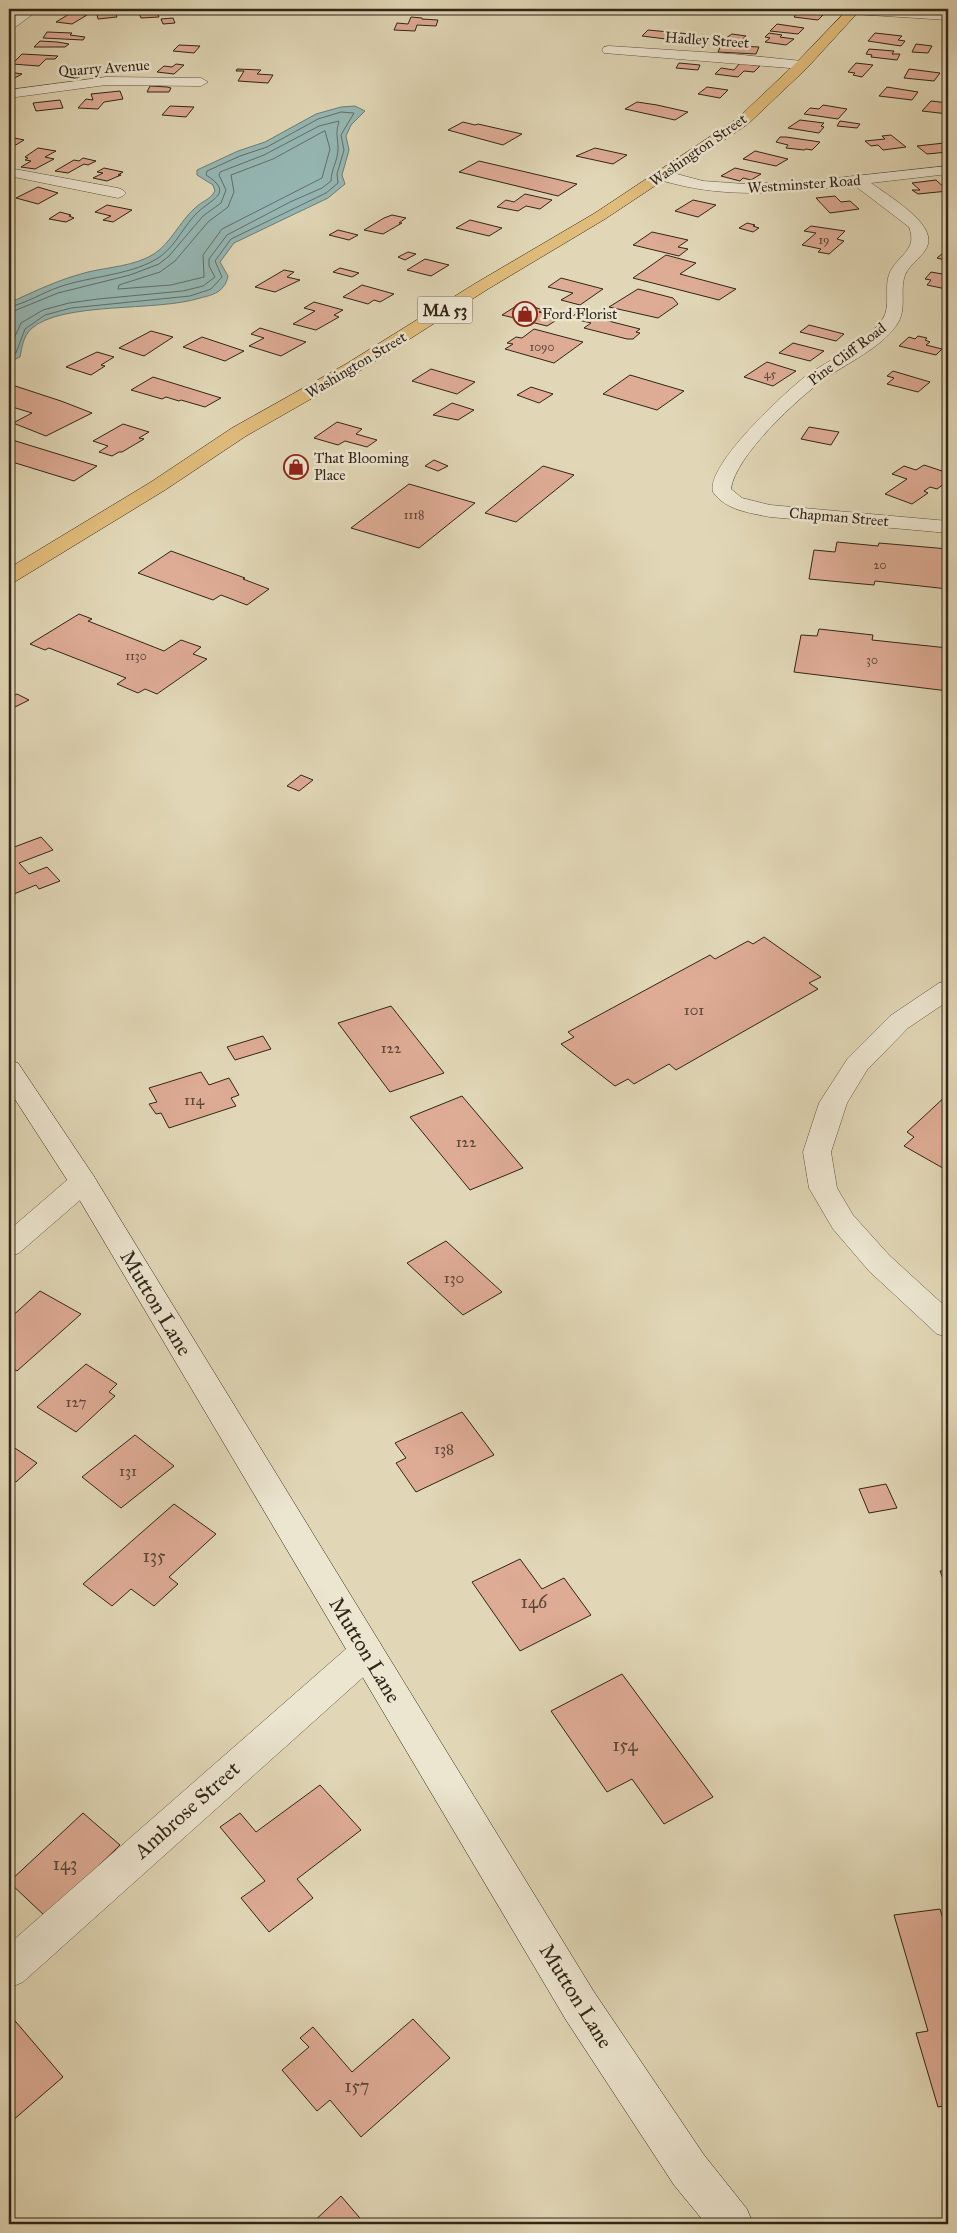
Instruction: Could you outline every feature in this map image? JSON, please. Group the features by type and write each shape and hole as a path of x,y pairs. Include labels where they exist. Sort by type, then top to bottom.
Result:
{"main road":[{"name":"Washington Street","path":"9,577 158,486 239,432 352,368 482,286 600,216 743,121 802,66 849,9"}],"street":[{"path":"9,25 34,9"},
{"path":"849,9 948,16"},
{"name":"Hadley Street","path":"610,50 733,58 802,66"},
{"name":"Quarry Avenue","path":"9,94 106,81 201,82"},
{"name":"Westminster Road","path":"662,175 681,183 722,189 858,182 948,170"},
{"path":"9,172 118,193"},
{"name":"Pine Cliff Road","path":"731,500 723,494 721,481 733,461 748,442 802,388 881,332 892,319 897,304 896,278 903,265 920,245 920,235 916,225 858,182"},
{"name":"Chapman Street","path":"731,500 776,511 948,526"},
{"path":"948,989 900,1022 857,1064 832,1103 817,1152 823,1188 843,1222 879,1263 948,1326"},
{"name":"Mutton Lane","path":"9,1069 83,1182 580,2006 689,2170 732,2224"},
{"path":"9,1246 83,1182"},
{"name":"Ambrose Street","path":"9,1969 367,1652"}],"water":[{"path":"355,106 365,111 351,125 346,136 349,150 342,175 345,184 328,198 234,243 220,262 228,276 225,285 221,289 209,295 182,302 86,311 64,314 45,320 28,332 23,342 20,357 9,362 9,303 68,278 130,264 147,258 160,249 190,213 215,191 213,185 197,175 197,170 238,151 265,142 316,114 341,107"}],"building":[{"path":"96,9 114,9 117,17 98,19"},
{"path":"137,9 156,9 159,17 141,18"},
{"path":"798,12 823,15 818,20 794,17"},
{"path":"71,13 87,15 72,24 56,22"},
{"path":"411,17 438,20 436,26 417,25 415,31 394,30 397,23 408,24"},
{"path":"173,18 175,23 163,24 161,19"},
{"path":"777,24 804,28 798,34 770,31"},
{"path":"648,30 697,36 691,42 677,38 674,40 642,36"},
{"path":"47,32 72,33 70,35 85,37 83,40 43,38"},
{"path":"769,33 794,39 786,45 765,42 770,38 765,37"},
{"path":"875,33 902,36 898,40 905,41 901,46 868,41"},
{"path":"732,34 746,36 741,40 726,38"},
{"path":"40,41 69,44 65,47 34,47"},
{"path":"916,44 932,46 928,53 912,52"},
{"path":"179,45 200,46 194,53 173,51"},
{"path":"721,45 759,47 756,54 718,52"},
{"path":"869,49 894,51 892,54 900,54 897,60 871,57 872,55 866,54"},
{"path":"22,54 58,56 55,59 46,59 39,66 12,64"},
{"path":"679,63 700,65 698,70 676,68"},
{"path":"740,63 760,66 754,72 744,71 738,77 715,74 721,68 734,70"},
{"path":"856,63 873,65 862,77 848,72"},
{"path":"176,64 184,65 174,74 157,72 164,66 172,67"},
{"path":"237,69 261,70 257,74 273,75 268,83 238,81 244,71 236,71"},
{"path":"909,69 940,73 934,81 904,78"},
{"path":"9,72 22,74 9,81"},
{"path":"150,86 171,88 169,92 147,92"},
{"path":"707,87 728,90 720,98 698,94"},
{"path":"887,87 918,92 912,100 879,96"},
{"path":"120,91 123,99 104,102 98,109 78,108 86,99 93,100 91,94"},
{"path":"60,100 63,108 36,111 33,103"},
{"path":"931,101 948,103 948,114 922,111"},
{"path":"637,102 688,112 675,120 625,109"},
{"path":"823,105 847,109 838,119 804,114 810,108 819,109"},
{"path":"170,106 194,107 186,117 162,115"},
{"path":"800,120 824,123 821,126 824,127 819,133 788,128"},
{"path":"840,121 860,124 857,128 837,126"},
{"path":"463,122 522,134 503,145 448,130"},
{"path":"891,135 906,147 883,150 878,145 871,146 865,141 885,139 882,136"},
{"path":"10,137 24,140 9,149"},
{"path":"780,137 820,142 812,150 786,148 788,145 776,142"},
{"path":"944,143 948,146 948,152 927,154 917,146"},
{"path":"38,148 56,151 45,157 54,159 35,169 21,167 31,161 25,160 28,158 25,157"},
{"path":"595,148 627,155 613,164 576,156"},
{"path":"755,151 788,159 776,166 743,159"},
{"path":"83,158 96,161 88,165 84,164 68,173 55,171 74,160 79,161"},
{"path":"479,161 577,184 558,196 459,172"},
{"path":"104,168 123,172 118,175 121,175 107,181 93,178 103,173 97,172"},
{"path":"735,168 761,174 751,180 743,178 740,181 721,176"},
{"path":"936,180 948,191 918,194 912,190 920,190 912,183"},
{"path":"38,187 58,193 38,204 16,198"},
{"path":"525,194 552,200 540,209 526,206 518,211 497,207 506,200 514,202"},
{"path":"835,196 841,202 850,201 859,209 830,213 816,198"},
{"path":"693,200 716,205 698,217 675,211"},
{"path":"107,205 132,210 113,222 103,220 111,216 95,212"},
{"path":"60,212 71,215 69,216 74,218 66,222 49,219"},
{"path":"392,215 406,218 399,223 402,223 383,234 364,230 384,218"},
{"path":"470,220 502,228 489,236 456,228"},
{"path":"747,223 759,228 753,232 739,228"},
{"path":"811,226 845,231 837,239 844,241 829,254 818,252 821,249 802,245 816,233 804,231"},
{"path":"338,230 358,235 349,240 329,235"},
{"path":"652,232 688,240 678,247 688,249 679,256 633,245"},
{"path":"948,249 948,261 937,258"},
{"path":"408,252 416,254 405,260 398,257"},
{"path":"666,255 696,263 680,274 736,289 719,300 633,278"},
{"path":"425,259 449,265 431,276 407,270"},
{"path":"340,268 359,273 352,277 333,272"},
{"path":"284,270 294,272 287,277 300,280 275,292 255,287"},
{"path":"931,272 948,275 948,286 946,289 927,285 931,280 925,279"},
{"path":"561,278 603,289 580,305 561,300 573,293 548,287"},
{"path":"362,285 394,294 380,302 374,300 368,304 343,297"},
{"path":"638,289 673,298 678,304 658,318 609,307"},
{"path":"314,302 343,310 334,315 339,317 316,330 293,324 315,311 304,308"},
{"name":"Ford Florist","path":"521,303 543,310 539,312 560,318 547,326 502,315"},
{"path":"577,313 640,329 636,332 640,333 633,339 627,339 584,328 591,323 570,318"},
{"path":"809,325 844,334 836,341 800,332"},
{"path":"260,328 306,342 281,356 249,346 264,338 251,334"},
{"path":"534,329 583,342 554,363 505,349 513,344 507,343 516,337 522,338"},
{"path":"151,331 173,337 144,356 119,348"},
{"path":"918,336 927,338 925,340 930,342 926,345 942,349 936,355 899,346 909,337 915,339"},
{"path":"202,337 244,351 225,361 183,347"},
{"path":"793,343 824,351 810,361 779,353"},
{"path":"97,352 114,357 101,365 105,366 91,375 66,367"},
{"path":"767,362 796,371 773,386 744,377"},
{"path":"431,369 475,382 457,394 412,381"},
{"path":"893,371 930,382 918,392 887,384 894,378 887,376"},
{"path":"630,375 684,391 657,410 603,394"},
{"path":"153,377 221,398 205,407 166,397 162,399 131,390"},
{"path":"9,384 92,413 46,436 13,423 32,413 9,406"},
{"path":"531,387 553,394 539,403 517,395"},
{"path":"452,403 474,410 458,420 433,415"},
{"path":"337,422 362,429 356,434 377,440 367,447 345,441 338,445 314,438"},
{"path":"123,424 149,432 139,438 144,439 112,456 99,452 108,446 93,441"},
{"path":"809,427 839,432 831,445 801,439"},
{"path":"9,439 97,466 74,481 9,461"},
{"path":"434,460 448,466 438,471 425,466"},
{"path":"924,465 948,473 948,481 937,489 930,487 924,491 928,493 912,504 885,494 907,479 892,474 904,466 916,470"},
{"path":"543,466 574,475 516,522 485,513"},
{"path":"409,484 475,503 419,548 351,528"},
{"path":"837,542 878,546 879,543 948,549 948,589 875,581 874,585 809,579 814,550 835,552"},
{"path":"171,551 245,578 243,579 269,589 247,605 221,595 213,600 138,573"},
{"path":"79,614 92,619 88,621 164,651 181,640 201,647 193,654 207,659 157,694 145,689 138,693 117,684 126,678 49,648 45,650 30,644"},
{"path":"819,629 873,635 872,640 948,648 948,691 794,672 801,635 817,636"},
{"path":"17,694 29,700 15,707 9,703 9,698"},
{"path":"301,775 313,780 299,791 287,786"},
{"path":"41,837 53,850 19,863 29,874 47,867 60,881 39,889 36,885 9,896 9,849"},
{"path":"764,937 821,977 809,983 818,989 676,1070 669,1064 634,1084 628,1079 615,1086 561,1044 574,1037 568,1032 710,955 715,959 748,941 753,944"},
{"path":"391,1006 444,1073 390,1092 338,1023"},
{"path":"263,1036 271,1049 235,1060 227,1047"},
{"path":"201,1072 209,1085 229,1078 239,1095 231,1098 236,1106 169,1128 161,1113 156,1114 149,1104 157,1102 149,1088"},
{"path":"948,1094 948,1171 904,1146 914,1137 907,1132"},
{"path":"462,1096 523,1168 470,1190 410,1117"},
{"path":"446,1241 502,1292 463,1315 407,1263"},
{"path":"40,1291 81,1314 17,1371 9,1366 9,1319"},
{"path":"86,1364 117,1384 109,1392 115,1396 76,1432 37,1407"},
{"path":"462,1412 494,1455 416,1492 396,1463 406,1458 395,1443"},
{"path":"135,1435 174,1466 121,1508 82,1477"},
{"path":"9,1444 37,1463 16,1482 9,1477"},
{"path":"886,1484 897,1508 869,1513 859,1489"},
{"path":"174,1504 216,1534 169,1577 178,1584 154,1606 131,1589 112,1606 83,1584"},
{"path":"520,1559 542,1589 564,1578 591,1615 520,1651 472,1582"},
{"path":"948,1570 948,1592 940,1571"},
{"path":"622,1674 713,1797 664,1824 632,1779 607,1792 551,1711"},
{"path":"320,1785 361,1830 297,1879 313,1898 269,1932 241,1898 265,1881 220,1827 240,1813 256,1832"},
{"path":"83,1813 120,1845 46,1917 9,1882"},
{"path":"940,1909 948,1935 948,2105 938,2107 916,2033 928,2031 894,1915"},
{"path":"10,2015 63,2077 12,2121 9,2117"},
{"path":"413,2019 450,2058 361,2137 330,2100 317,2111 282,2070 309,2047 300,2038 313,2027 352,2072"},
{"path":"341,2196 365,2224 311,2224"}],"place":[{"name":"Ford Florist","path":"525,314"},
{"name":"That Blooming Place","path":"296,467"}]}
